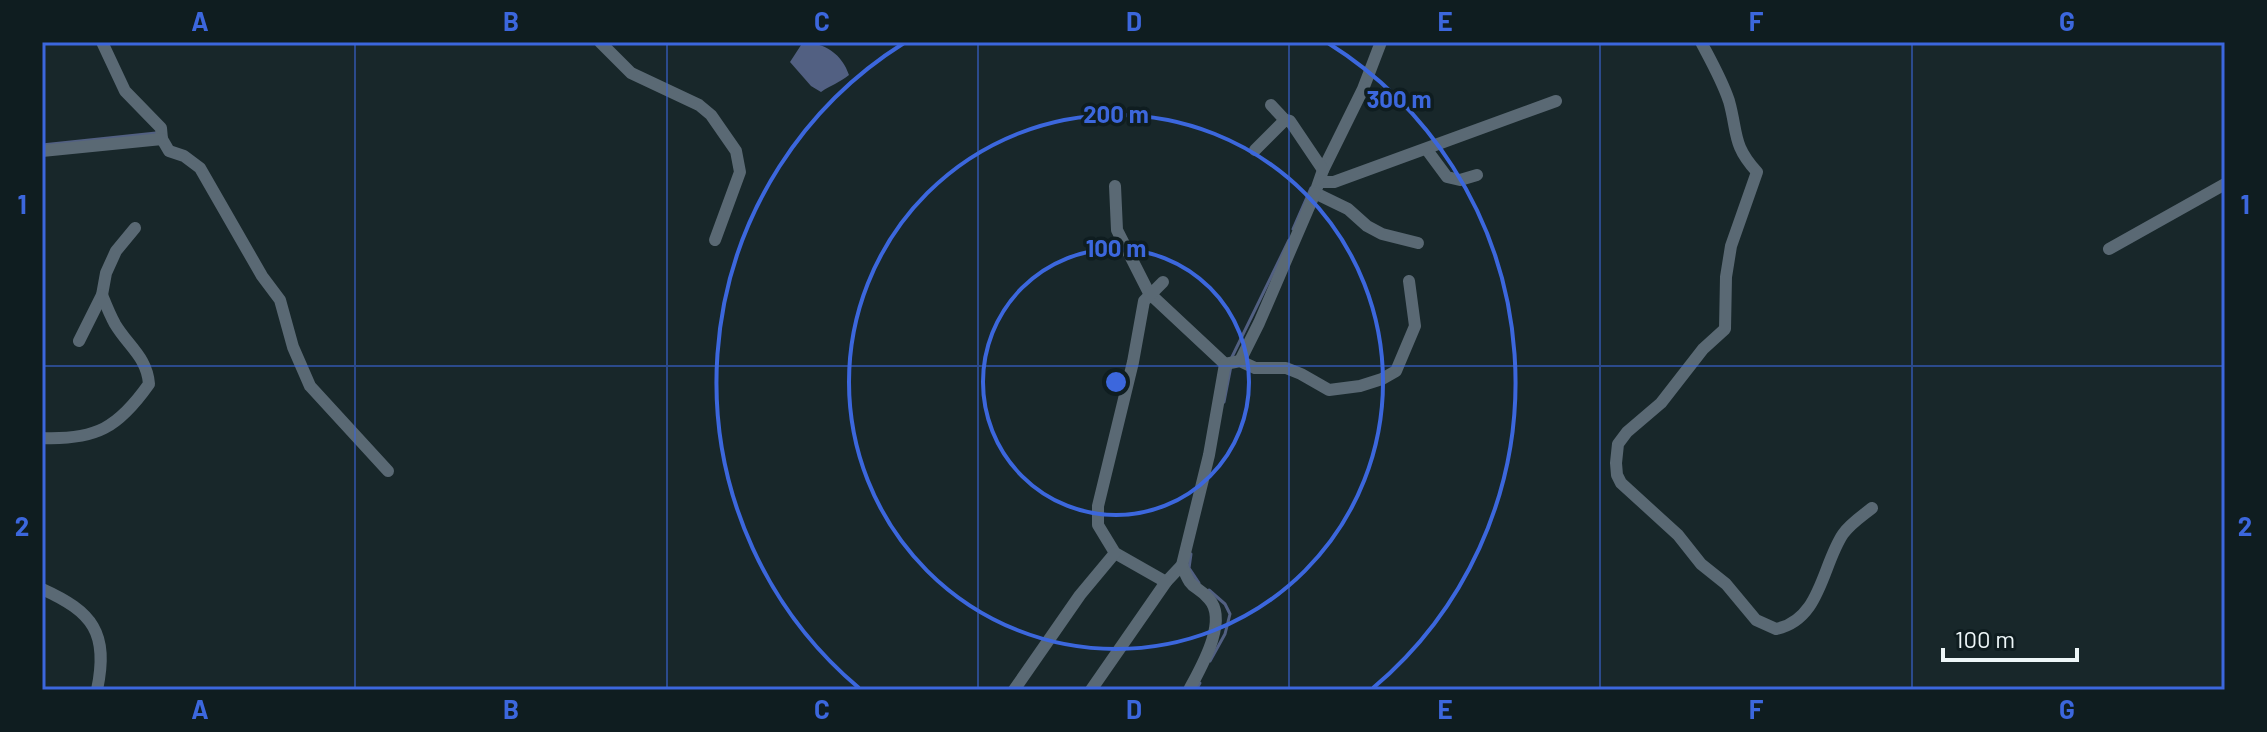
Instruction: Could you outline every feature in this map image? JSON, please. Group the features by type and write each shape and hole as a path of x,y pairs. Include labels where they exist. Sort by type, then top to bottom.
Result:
{"street":[{"path":"102,42 125,91 161,128 162,139 169,151 184,156 200,168 262,276 280,300 293,347 310,386 388,471"},
{"path":"600,42 631,73 699,105 711,115 736,151 740,169 738,182 715,240"},
{"path":"1091,690 1166,582 1182,565 1232,363 1259,323 1381,42"},
{"path":"1701,42 1720,77 1743,157 1757,172 1731,246 1726,277 1725,329 1703,349 1661,403 1627,432 1618,444 1617,475 1621,483 1678,535 1701,564 1726,584 1756,620 1776,629 1794,623 1813,603 1845,531 1872,508"},
{"path":"1320,182 1334,182 1556,101"},
{"path":"1271,105 1285,120 1296,126 1320,182 1348,209 1367,226 1382,234 1418,243"},
{"path":"1255,150 1285,120"},
{"path":"42,151 162,139"},
{"path":"1427,150 1447,177 1460,180 1477,175"},
{"path":"2109,249 2225,184"},
{"path":"1115,186 1117,230 1149,293 1232,363 1255,368 1286,368 1329,390 1382,379 1396,371 1415,326 1409,281"},
{"path":"79,341 102,295 106,273 116,251 135,228"},
{"path":"1163,282 1144,301 1133,362 1098,506 1098,525 1115,553 1166,582"},
{"path":"42,438 73,438 97,433 125,416 149,384 148,371 140,354 116,326 102,295"},
{"path":"1014,690 1080,595 1115,553"},
{"path":"1182,565 1189,585 1209,599 1215,609 1217,625 1189,690"},
{"path":"42,589 79,608 90,621 101,659 97,690"}],"water":[{"path":"803,42 832,51 849,75 821,92 811,86 790,62"}],"waterway":[{"path":"42,145 156,133"},
{"path":"1293,229 1311,188"},
{"path":"1231,359 1289,240"},
{"path":"1224,402 1231,366"},
{"path":"1191,554 1189,568 1199,583"},
{"path":"1209,590 1225,604 1230,614 1225,634 1210,661"},
{"path":"1196,690 1200,683"}]}
